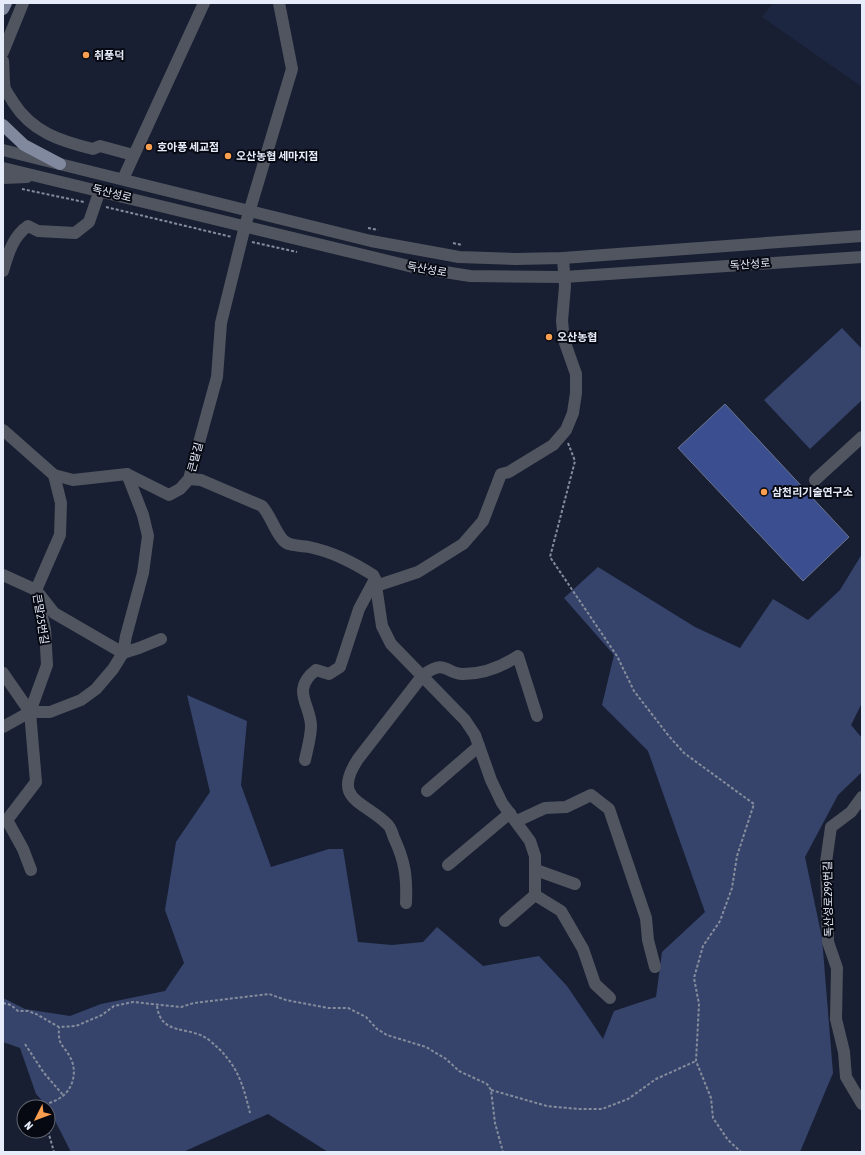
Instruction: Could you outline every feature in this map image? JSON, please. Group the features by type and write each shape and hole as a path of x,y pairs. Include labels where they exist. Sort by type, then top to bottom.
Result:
{"main road":[{"path":"3,9 6,3"},
{"path":"3,125 24,145 60,164"}],"street":[{"path":"3,52 23,3"},
{"path":"122,180 204,3"},
{"name":"큰말길","path":"127,474 169,495 180,489 189,479 216,378 220,323 244,226 292,69 279,3"},
{"path":"3,61 6,90 21,114 33,124 53,138 67,143 93,149 100,146 133,155"},
{"name":"독산성로","path":"3,150 371,242 459,257 515,259 563,258 862,236"},
{"name":"독산성로","path":"3,168 44,176 413,267 470,276 564,277 862,257"},
{"path":"3,178 44,176"},
{"path":"3,270 9,253 20,232 28,226 38,231 75,233 89,222 100,190"},
{"path":"305,760 311,726 303,691 306,682 309,675 316,670 329,674 340,667 359,609 376,583 418,572 463,544 483,521 501,474 509,472 527,462 553,444 564,433 573,413 576,394 576,374 564,340 562,328 564,277 563,258"},
{"path":"3,430 54,475 73,480 127,474 143,515 148,536 143,573 126,636 123,653 113,669 96,689 80,700 50,712 30,712 3,727"},
{"path":"815,480 862,436"},
{"name":"큰말25번길","path":"30,712 47,665 45,629 36,590 60,535 62,503 54,475"},
{"path":"189,479 201,480 262,506 269,513 283,540 291,545 308,547 348,559 373,575 376,583 382,626 391,644 423,675 465,720 475,735 491,780 502,803 530,841 535,856 535,895 505,920"},
{"path":"3,575 36,590 54,613 123,653 161,639"},
{"path":"406,903 408,877 402,853 388,825 352,797 348,790 351,770 423,675 433,668 446,667 460,674 482,673 503,666 518,656 536,716"},
{"path":"3,673 30,712 36,782 5,819 23,849 31,870"},
{"path":"427,791 479,746"},
{"path":"448,865 513,817 546,808 566,807 591,795 609,809 646,918 648,940 655,967"},
{"name":"독산성로299번길","path":"862,797 851,812 831,827 826,862 828,942 837,968 836,1019 844,1052 846,1078 862,1104"},
{"path":"536,870 574,884"},
{"path":"535,895 561,911 583,949 595,984 610,998"}],"path":[{"path":"366,227 381,230"},
{"path":"451,243 465,245"},
{"path":"564,433 575,461 550,557 617,656 634,690 668,735 684,753 754,804 737,856 732,888 720,921 703,946 694,978 699,1004 696,1061 711,1098 713,1118 728,1140 741,1152"},
{"path":"3,1002 11,1005 18,1011 28,1011 36,1014 59,1027 76,1026 102,1014 114,1006 133,1002 157,1006 181,1007 194,1003 269,994 286,1000 328,1008 348,1008 366,1017 378,1029 387,1035 426,1047 446,1059 470,1077 483,1081 491,1090 547,1106 578,1109 602,1109 628,1098 656,1079 696,1061"},
{"path":"157,1006 160,1018 164,1023 170,1027 206,1038 230,1061 240,1076 250,1113"},
{"path":"56,1100 64,1096 72,1081 73,1066 70,1057 60,1045 59,1027"},
{"path":"25,1044 44,1073 64,1096"},
{"path":"491,1090 494,1123 503,1152"},
{"path":"50,1139 54,1152"}],"shaded area":[{"path":"773,3 862,3 862,87 762,17"},
{"path":"842,328 862,349 862,400 810,449 764,400"},
{"path":"862,554 862,703 851,725 862,738 862,772 838,795 805,857 822,938 833,1073 800,1152 328,1152 268,1114 183,1152 71,1152 56,1123 56,1099 41,1099 36,1094 20,1048 3,1042 3,998 25,1009 70,1016 101,1004 165,991 184,963 165,910 176,842 210,792 187,695 247,721 241,785 271,867 329,849 343,849 358,942 392,945 423,942 437,927 483,966 539,956 567,986 603,1039 614,1011 656,997 662,952 705,912 648,751 602,705 614,655 564,598 598,567 695,627 740,648 773,599 808,620 840,590"}],"building":[{"name":"삼천리기술연구소","path":"725,404 849,537 803,581 678,448"}],"place":[{"name":"취풍덕","path":"86,55"},
{"name":"호아퐁 세교점","path":"149,147"},
{"name":"오산농협 세마지점","path":"228,156"},
{"name":"오산농협","path":"549,337"},
{"name":"삼천리기술연구소","path":"764,492"}]}
